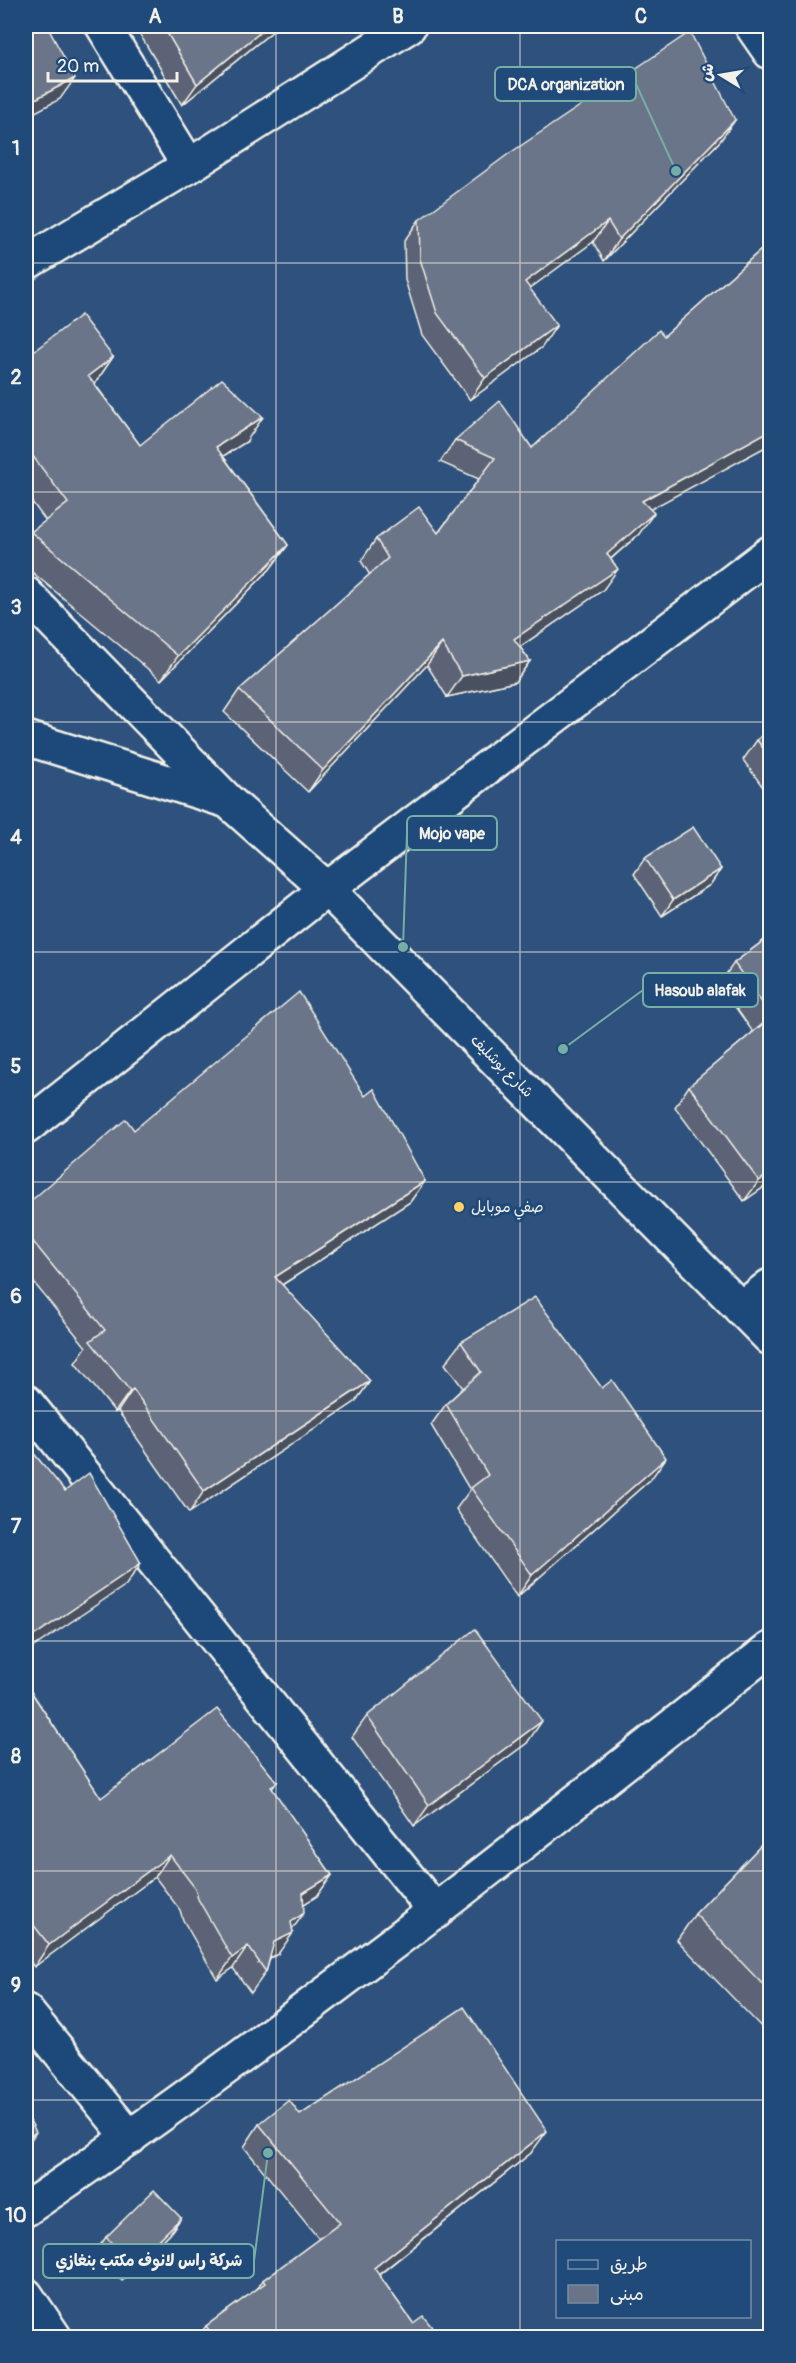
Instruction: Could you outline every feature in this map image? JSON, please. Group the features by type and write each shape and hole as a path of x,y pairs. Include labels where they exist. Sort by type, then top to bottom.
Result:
{"street":[{"path":"103,26 189,166"},
{"path":"26,263 189,166 409,26"},
{"path":"752,26 771,52"},
{"path":"26,1127 327,889 771,552"},
{"name":"شارع بوشليف","path":"26,594 228,801 327,889 771,1338"},
{"path":"26,738 228,801"},
{"path":"741,1309 771,1286"},
{"path":"26,1402 435,1912"},
{"path":"26,2209 130,2138 435,1912 771,1649"},
{"path":"26,2011 130,2138"},
{"path":"26,2295 55,2337"}],"building":[{"path":"26,26 47,26 75,78 26,104"},
{"path":"163,26 268,26 197,84"},
{"path":"690,32 735,120 619,239 608,221 525,282 557,325 485,378 437,313 420,259 419,220 507,155"},
{"path":"771,241 771,430 642,501 654,513 607,554 618,569 514,639 530,661 462,676 442,643 323,770 239,690 388,558 376,539 419,507 438,533 495,458 455,440 500,401 532,448 659,330 664,336"},
{"path":"81,315 113,357 88,376 140,445 222,379 263,417 216,447 288,545 178,656 31,532 68,503 26,447 26,357"},
{"path":"771,727 771,759 757,740"},
{"path":"693,827 721,869 673,900 645,858"},
{"path":"771,935 771,1015 734,963"},
{"path":"299,992 365,1096 374,1089 425,1181 275,1277 370,1381 204,1491 133,1389 130,1391 90,1341 105,1330 26,1233 26,1205 126,1119 134,1130"},
{"path":"771,1017 771,1172 759,1181 689,1086"},
{"path":"535,1297 602,1388 612,1380 666,1458 532,1575 471,1488 488,1475 446,1404 481,1372 461,1342"},
{"path":"26,1444 65,1491 89,1473 141,1563 26,1641"},
{"path":"475,1629 542,1721 429,1805 367,1716"},
{"path":"26,1684 101,1798 217,1709 277,1782 271,1787 332,1875 303,1893 304,1913 291,1922 293,1933 274,1942 266,1972 248,1946 232,1958 198,1899 195,1888 170,1855 49,1945 26,1915"},
{"path":"771,1835 771,1993 695,1914"},
{"path":"464,2007 547,2131 374,2268 413,2323 423,2316 440,2337 214,2337 206,2326 265,2283 263,2280 340,2223 259,2124 289,2100 300,2115"},
{"path":"26,2113 36,2132 26,2139"},
{"path":"154,2190 181,2218 133,2265 106,2237"}],"place":[{"name":"DCA organization","path":"676,171"},
{"name":"Mojo vape","path":"403,947"},
{"name":"Hasoub alafak","path":"563,1049"},
{"name":"صفي موبايل","path":"459,1207"},
{"name":"شركة راس لانوف مكتب بنغازي","path":"268,2153"}]}
